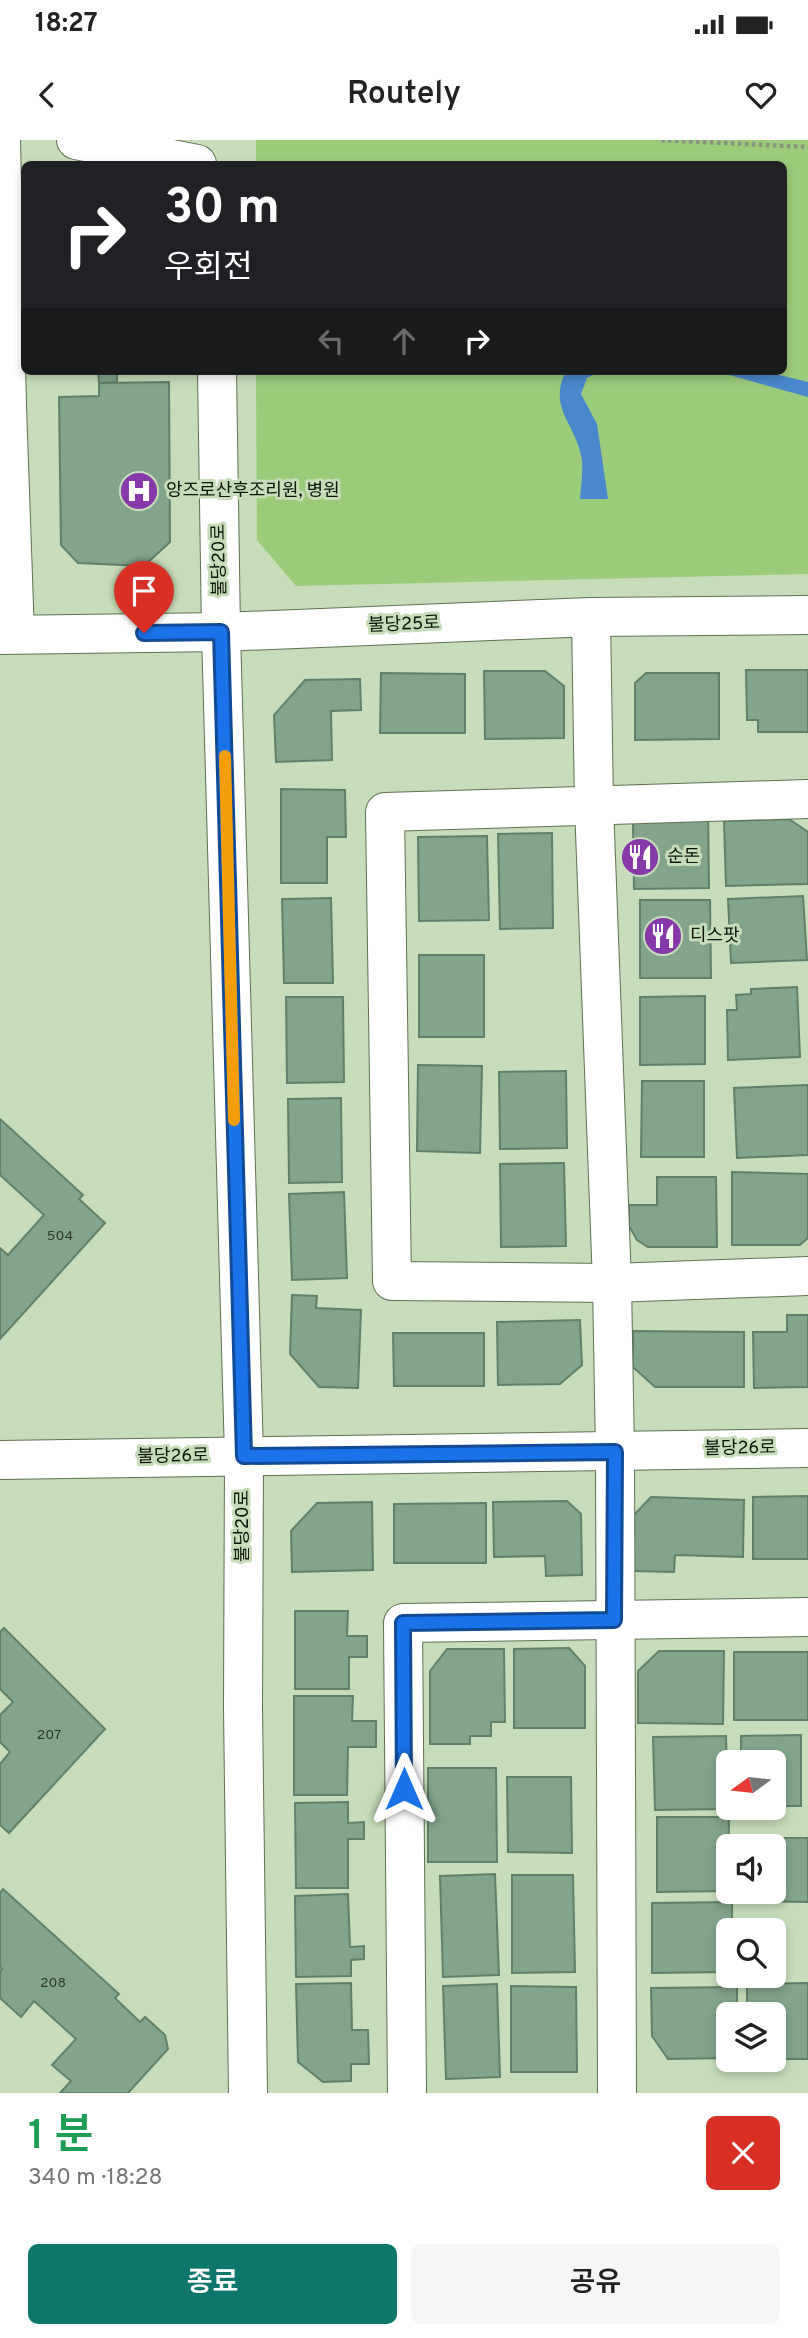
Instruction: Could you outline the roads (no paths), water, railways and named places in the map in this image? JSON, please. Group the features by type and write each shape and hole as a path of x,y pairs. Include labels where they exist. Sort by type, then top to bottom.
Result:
{"street":[{"path":"1,140 8,634"},
{"path":"76,140 182,161"},
{"path":"214,140 215,161"},
{"name":"불당20로","path":"218,375 221,632 244,1456 243,1708 248,2093"},
{"name":"불당25로","path":"8,634 221,632 592,617 808,615"},
{"path":"592,617 594,806 615,1452 617,2093"},
{"path":"808,799 385,812 392,1281 611,1283 808,1276"},
{"name":"불당26로","path":"0,1460 808,1447"},
{"path":"407,2093 403,1623 808,1617"}],"water":[{"path":"564,375 593,375 587,378 581,394 597,424 608,499 580,499 582,460 575,436 561,406 561,384"},
{"path":"729,375 779,375 808,382 808,397"}],"place":[{"name":"앙즈로산후조리원, 병원","path":"139,491"},
{"name":"순돈","path":"640,857"},
{"name":"디스팟","path":"663,936"}]}
